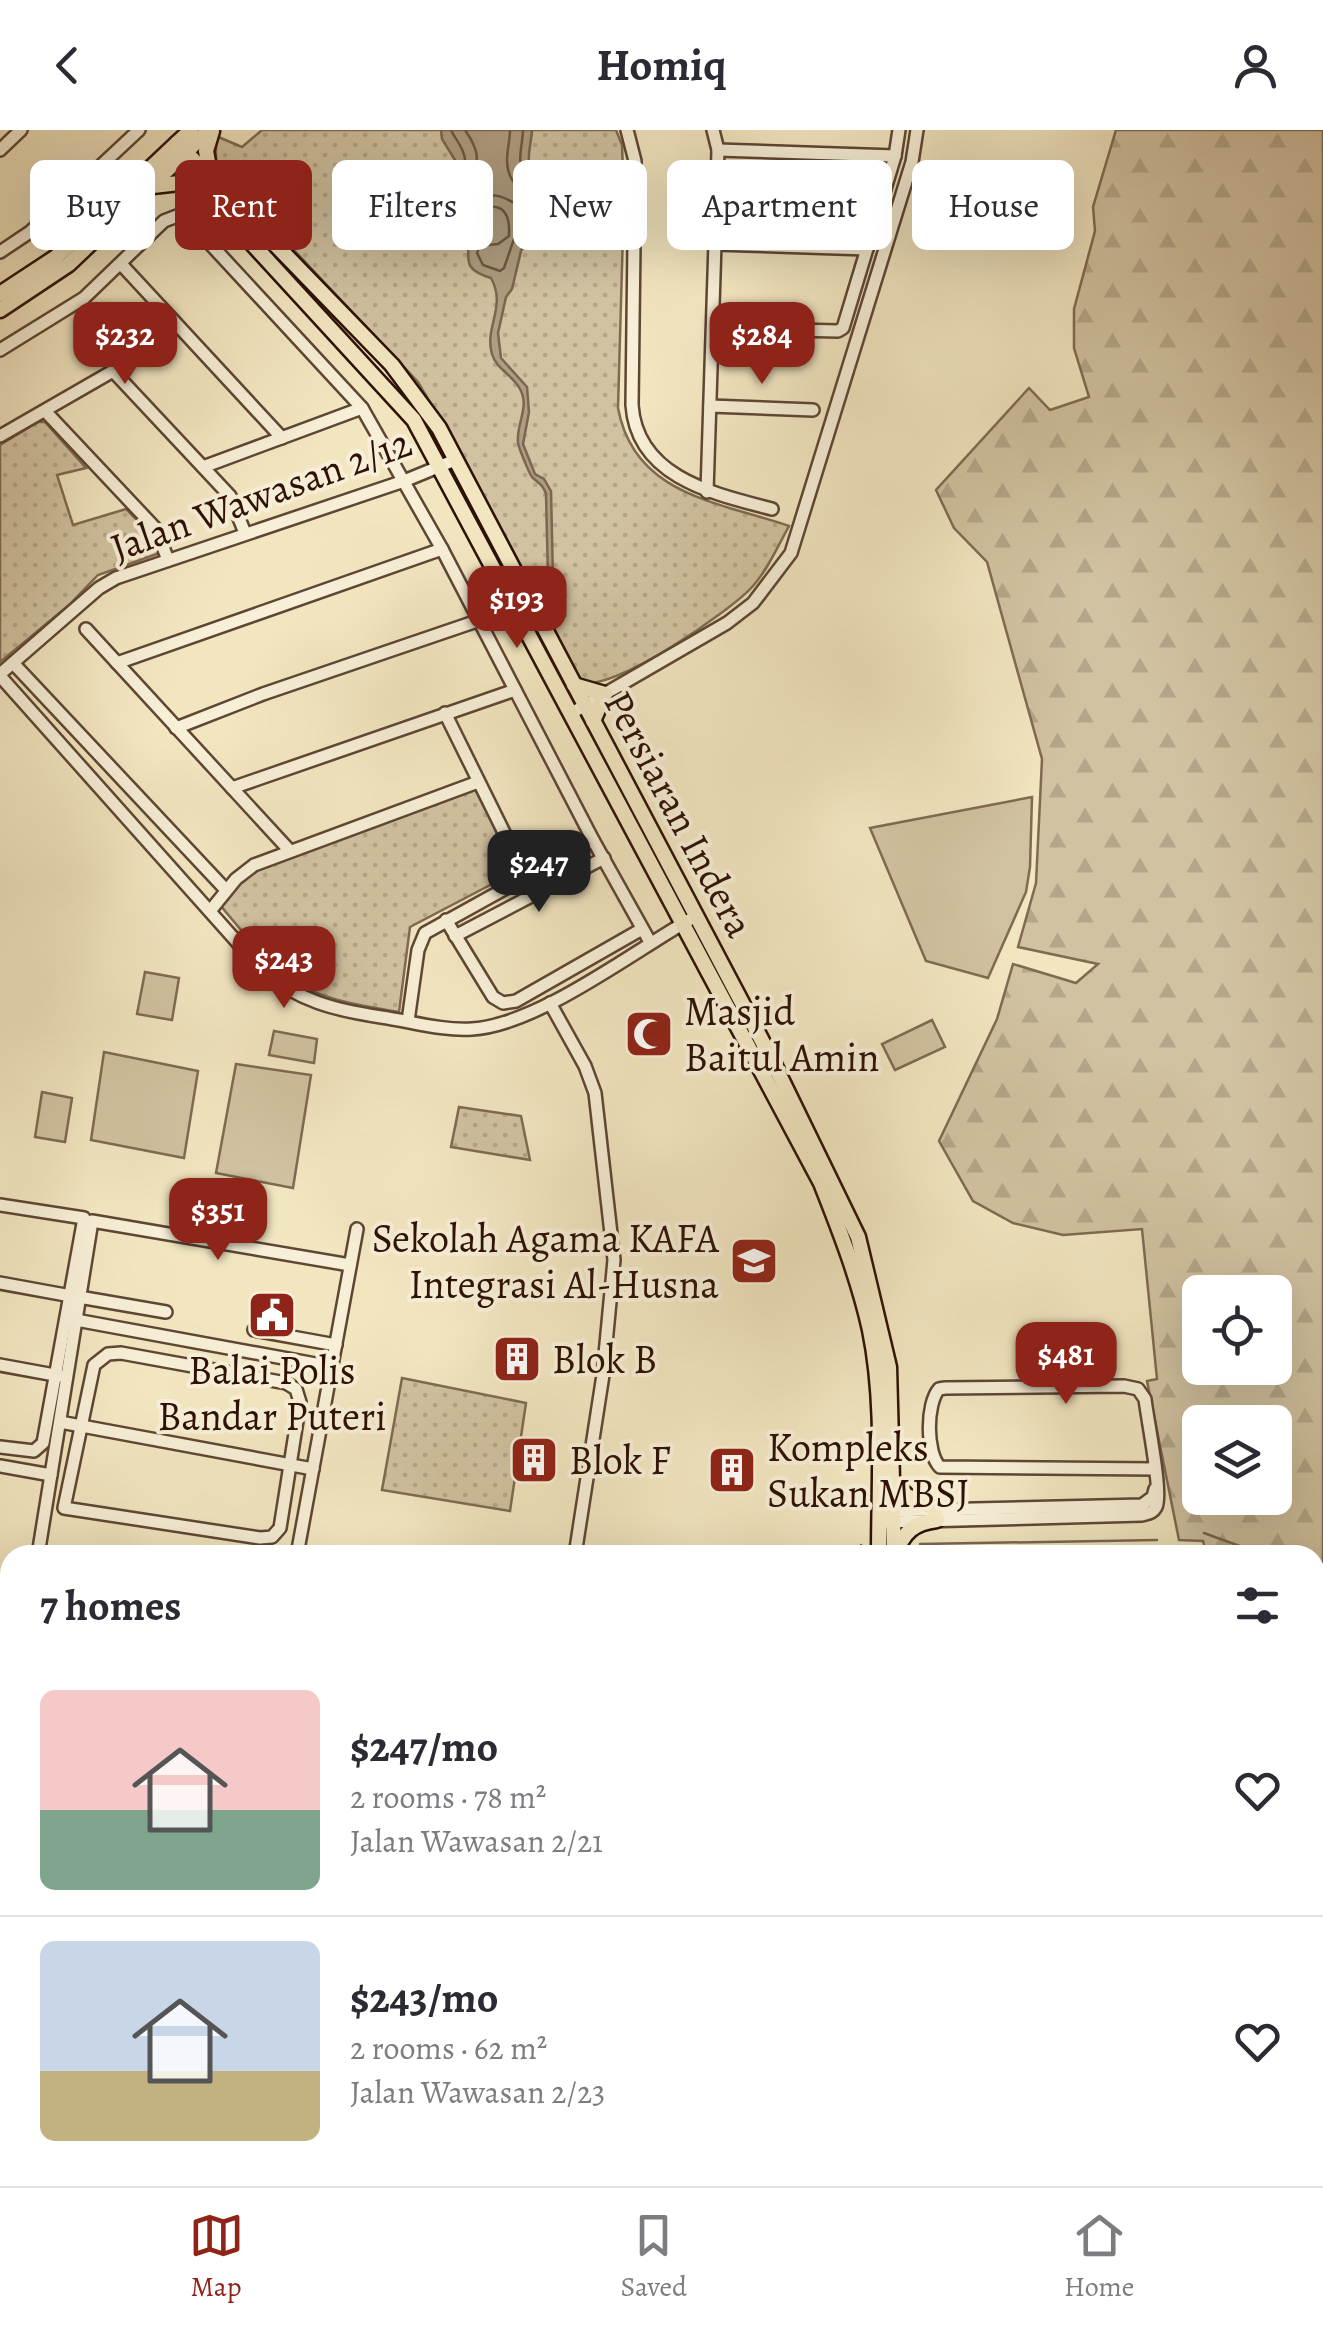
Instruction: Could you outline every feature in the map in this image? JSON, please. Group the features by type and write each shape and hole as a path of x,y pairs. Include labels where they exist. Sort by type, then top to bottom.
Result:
{"main road":[{"path":"155,181 192,130"},
{"path":"0,294 56,257 177,152 210,130"},
{"path":"206,160 210,130"},
{"name":"Persiaran Indera","path":"177,152 184,160"},
{"path":"0,310 84,250"},
{"name":"Persiaran Indera","path":"265,250 404,406 448,463 574,685 770,1056 858,1237 890,1368 891,1479 881,1545"},
{"name":"Persiaran Indera","path":"448,463 570,714 821,1183 845,1242 874,1354 885,1517 892,1545"},
{"path":"574,685 605,694 593,721"},
{"path":"891,1479 907,1496 937,1514"},
{"path":"899,1545 916,1524 937,1514"}],"street":[{"path":"0,150 22,130"},
{"path":"0,252 30,232 138,130"},
{"path":"627,130 636,161 632,405 635,426 672,475 707,492 772,510"},
{"path":"713,130 718,160"},
{"path":"892,166 899,130"},
{"path":"570,714 727,624 753,603 791,553 912,162 917,130"},
{"path":"718,150 895,156"},
{"path":"0,350 64,312 164,221 176,216 189,221 362,408 442,549 650,942"},
{"path":"707,492 715,250"},
{"path":"712,328 838,332 847,322 866,250"},
{"path":"121,264 282,438"},
{"path":"0,436 113,370 171,318"},
{"path":"113,370 230,496 245,533"},
{"path":"710,406 813,410"},
{"path":"204,467 362,408"},
{"path":"45,411 156,529 168,560"},
{"name":"Jalan Wawasan 2/12","path":"0,675 99,588 116,578 448,463"},
{"path":"117,663 442,549"},
{"path":"176,728 278,688 477,620"},
{"path":"86,629 290,851"},
{"path":"13,663 226,890"},
{"path":"0,675 262,970 287,989 329,1008 475,1029 517,1019 696,916"},
{"path":"232,788 515,690"},
{"path":"445,713 526,877"},
{"path":"210,911 254,864 478,782"},
{"path":"408,1021 420,942 432,927 593,840"},
{"path":"456,936 604,858"},
{"path":"446,920 493,997 510,1003 642,929"},
{"path":"550,1003 585,1066 595,1093 614,1260 603,1375 578,1545"},
{"path":"0,1204 350,1265"},
{"path":"40,1545 88,1220"},
{"path":"299,1545 357,1229"},
{"path":"0,1283 166,1312"},
{"path":"0,1447 34,1451 40,1448 76,1320 75,1297"},
{"path":"76,1320 332,1367"},
{"path":"254,1330 336,1345"},
{"path":"120,1353 286,1383 296,1390 300,1402 280,1528 272,1537 260,1538 64,1508 82,1426 92,1370 102,1357 120,1353"},
{"path":"0,1364 62,1376"},
{"path":"885,1517 1142,1515 1157,1505 1155,1474 1143,1393 1132,1387 945,1388 932,1401 931,1431 934,1461 944,1468 1155,1474"},
{"path":"60,1422 313,1469"},
{"path":"0,1466 51,1475"}],"green space":[{"path":"262,130 616,130 623,160 513,160 513,250 622,250 618,408 627,437 642,460 661,478 684,491 789,526 753,586 697,630 643,663 597,682 582,682 418,382 294,250 312,250 312,160 216,160 216,136 242,147"},
{"path":"1116,130 1323,130 1323,1545 1204,1545 1203,1541 1179,1540 1147,1381 1157,1379 1142,1229 1063,1235 1013,1223 973,1201 939,1141 997,1019 1013,964 1076,983 1098,964 1018,947 1036,883 1042,759 987,562 954,528 936,490 1029,388 1050,410 1089,397 1074,348 1074,309 1095,231 1093,207"},
{"path":"38,422 45,422 86,468 57,475 73,525 126,509 151,534 160,553 98,575 69,605 0,662 0,445"},
{"path":"475,789 517,871 410,927 399,1012 336,1000 295,982 261,953 220,905 255,867"},
{"path":"1032,797 1026,892 988,978 926,961 870,828"},
{"path":"145,972 179,978 172,1020 137,1014"},
{"path":"932,1020 945,1047 895,1070 882,1044"},
{"path":"274,1031 317,1039 314,1063 269,1055"},
{"path":"104,1052 198,1071 184,1158 91,1140"},
{"path":"236,1064 311,1075 293,1188 216,1173"},
{"path":"42,1092 72,1098 65,1142 35,1137"},
{"path":"459,1107 521,1116 530,1160 451,1147"},
{"path":"402,1378 526,1403 510,1511 382,1490"}],"water":[{"path":"441,130 532,130 529,160 513,160 513,250 522,250 498,333 501,358 527,387 529,412 523,444 535,474 544,479 551,491 553,578 548,578 546,494 531,475 518,442 523,396 497,364 490,344 495,288 491,278 473,270 468,260 468,250 493,250 493,160 455,160"}],"waterway":[{"path":"1204,1533 1237,1545"},
{"path":"920,1544 1157,1540"}],"place":[{"name":"Masjid Baitul Amin","path":"649,1034"},
{"name":"Sekolah Agama KAFA Integrasi Al-Husna","path":"754,1261"},
{"name":"Balai Polis Bandar Puteri","path":"272,1315"},
{"name":"Blok B","path":"517,1359"},
{"name":"Blok F","path":"534,1460"},
{"name":"Kompleks Sukan MBSJ","path":"732,1470"}]}
